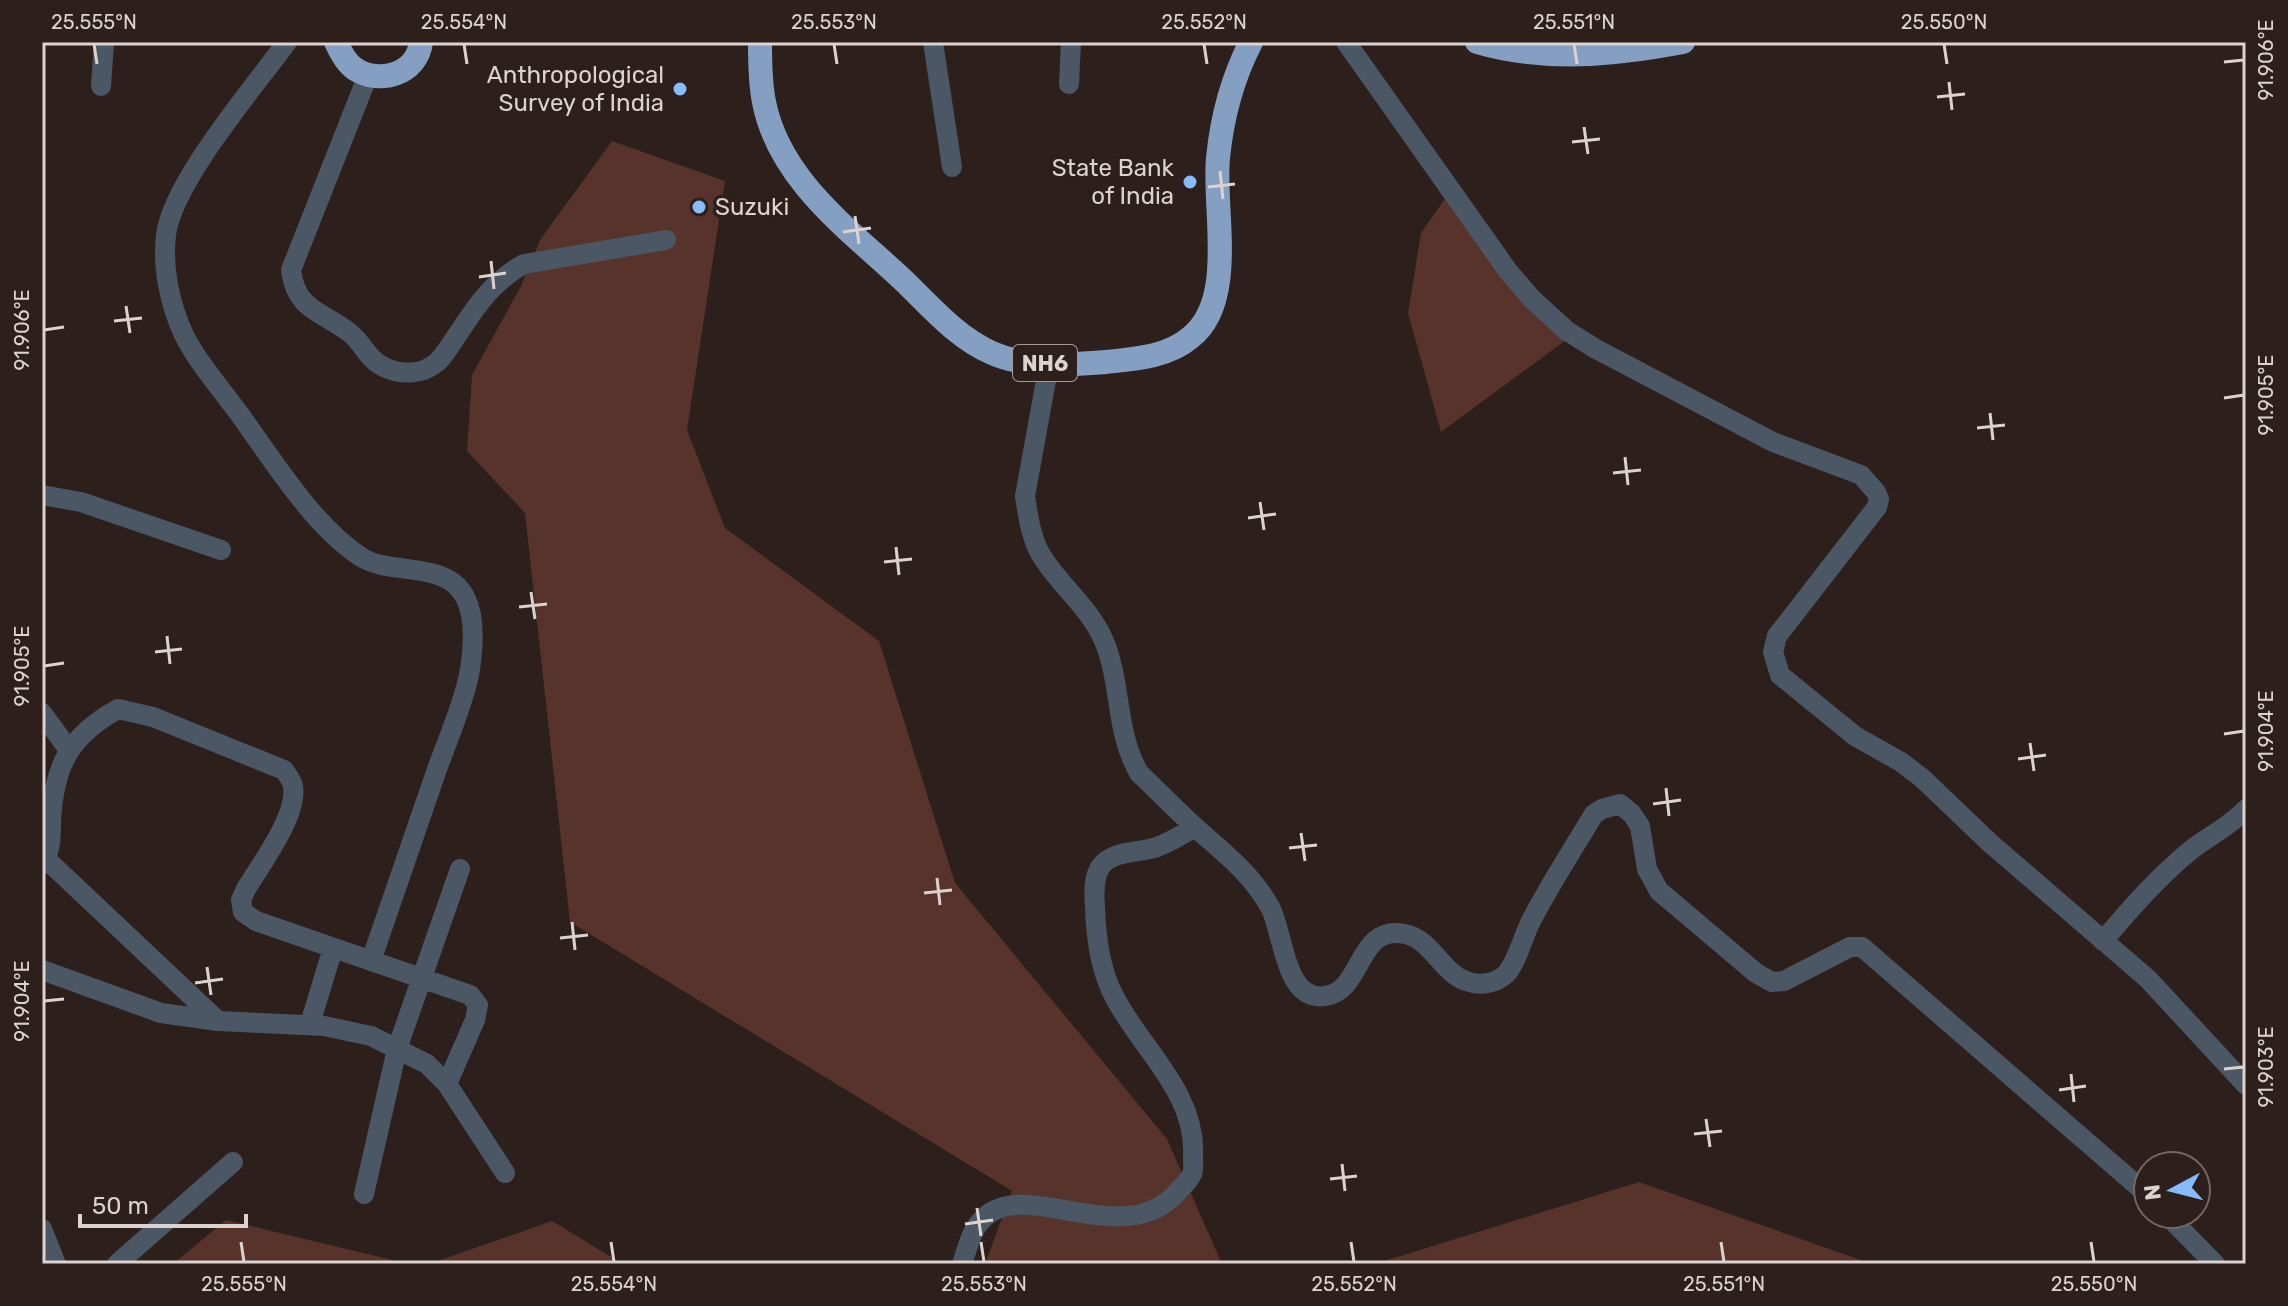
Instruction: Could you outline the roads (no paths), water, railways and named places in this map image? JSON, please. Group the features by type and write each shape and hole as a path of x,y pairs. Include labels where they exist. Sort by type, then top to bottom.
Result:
{"highway":[{"path":"336,42 352,67 368,75 385,77 411,65 420,51 421,42"},
{"name":"NH6","path":"760,42 764,104 773,130 785,157 835,219 966,337 992,353 1049,364 1131,360 1166,352 1192,337 1210,315 1218,288 1218,160 1223,120 1234,80 1251,42"},
{"path":"1477,42 1506,50 1543,54 1599,55 1668,44"}],"street":[{"path":"101,86 104,42"},
{"path":"287,42 194,170 176,202 166,234 166,271 173,307 185,337 278,469 320,519 364,559 389,567 434,574 453,583 465,596 471,619 468,676 371,961"},
{"path":"933,42 952,167"},
{"path":"1069,84 1071,42"},
{"path":"1346,42 1508,271 1532,299 1567,331 1773,442 1861,475 1869,482 1879,499 1877,507 1777,636 1773,652 1780,675 1855,736 1901,762 1922,778 1990,843 2148,979 2246,1085"},
{"path":"368,75 291,270 293,287 303,303 352,334 372,360 385,368 419,372 436,363 492,288 508,272 524,264 666,240"},
{"path":"1049,364 1025,496 1028,517 1042,559 1084,608 1104,640 1113,670 1127,753 1139,773 1249,876 1277,924 1294,982 1309,994 1322,997 1335,994 1357,969 1367,948 1378,936 1392,933 1416,938 1464,981 1479,984 1492,982 1507,973 1532,920 1594,814 1610,806 1623,805 1640,826 1647,869 1659,891 1756,973 1772,982 1784,981 1850,947 1862,947 2132,1181"},
{"path":"42,495 81,502 221,550"},
{"path":"218,1021 44,861 50,843 54,787 69,750 92,723 118,709 153,717 284,770 293,783 293,798 285,822 241,900 243,912 256,921 470,995 478,1005 475,1020 447,1084"},
{"path":"42,713 69,750"},
{"path":"2103,941 2138,899 2174,865 2246,809"},
{"path":"962,1264 975,1227 987,1214 1002,1207 1016,1204 1092,1215 1130,1216 1161,1207 1192,1174 1194,1144 1189,1115 1157,1060 1115,1000 1107,982 1095,925 1094,889 1099,868 1110,858 1153,848 1195,827"},
{"path":"364,1194 397,1049 460,869"},
{"path":"310,1024 333,948"},
{"path":"42,970 161,1013 218,1021 310,1024 371,1036 427,1064 447,1084 505,1173"},
{"path":"117,1264 233,1162"},
{"path":"42,1229 56,1264"},
{"path":"2182,1230 2215,1264"}],"place":[{"name":"Anthropological Survey of India","path":"680,89"},
{"name":"State Bank of India","path":"1190,182"},
{"name":"Suzuki","path":"699,207"}]}
